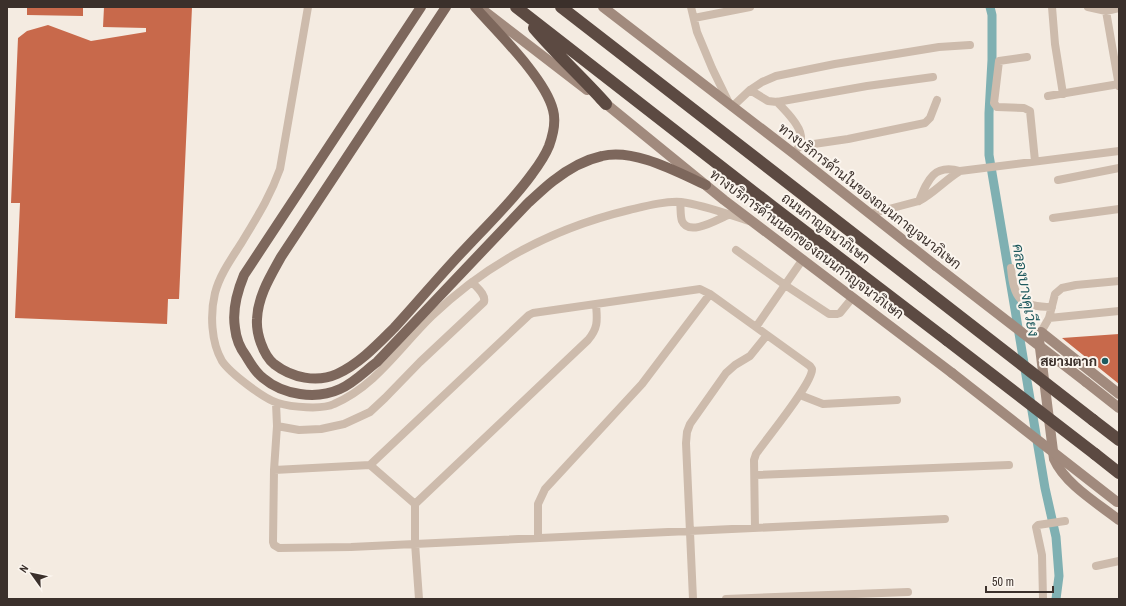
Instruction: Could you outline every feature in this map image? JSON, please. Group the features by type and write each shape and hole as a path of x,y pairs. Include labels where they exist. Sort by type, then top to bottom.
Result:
{"highway":[{"name":"ถนนกาญจนาภิเษก","path":"561,7 1119,440"},
{"path":"519,9 550,46 581,76 606,104"},
{"name":"ถนนกาญจนาภิเษก","path":"519,9 773,207 948,340 1119,473"}],"main road":[{"path":"421,7 244,275 237,291 234,319 238,341 254,369 272,384 294,393 311,395 340,389 354,381 371,366 528,203 553,181 586,161 602,156 629,156 678,172 706,185"},
{"path":"446,7 267,281 260,299 257,328 260,339 268,356 274,364 283,370 305,378 328,378 352,366 376,346 518,193 537,167 549,146 554,128 553,110 546,92 475,7"},
{"name":"ทางบริการด้านนอกของถนนกาญจนาภิเษก","path":"478,7 606,104 753,222 853,297 1118,502"},
{"name":"ทางบริการด้านในของถนนกาญจนาภิเษก","path":"602,7 731,105 797,149 870,214 1119,408"},
{"path":"1119,394 1041,332 1039,340 1054,459 1064,475 1073,484 1119,520"}],"street":[{"path":"308,7 280,169 272,191 262,209 222,273 215,293 212,313 214,343 223,362 247,385 276,403 316,408 333,405 353,393 373,379 431,317 472,282 509,257 557,234 610,215 647,205 680,202 703,206 753,222"},
{"path":"691,7 700,40 731,105 762,82 776,76 835,64 938,47 970,45"},
{"path":"694,18 750,7"},
{"path":"1052,7 1055,44 1063,94"},
{"path":"1088,7 1106,11 1119,8"},
{"path":"1048,96 1119,85 1106,11"},
{"path":"1027,57 999,61 994,103 997,107 1024,108 1030,111 1034,161"},
{"path":"750,90 768,101 778,102 867,86 933,77"},
{"path":"778,102 800,132 801,137 797,149 925,123 930,118 937,100"},
{"path":"919,201 926,186 935,173 946,168 960,170 1119,151"},
{"path":"1058,180 1119,168"},
{"path":"870,214 919,201 927,197 948,177 960,170"},
{"path":"680,202 682,220 684,224 692,227 705,226 728,215"},
{"path":"1053,218 1119,209"},
{"path":"736,250 828,314 840,313 853,297"},
{"path":"756,326 803,259"},
{"path":"1011,268 1014,291 1018,298 1031,305 1052,308"},
{"path":"1041,332 1049,318 1055,294 1062,288 1076,285 1119,281"},
{"path":"277,426 299,430 321,429 344,424 370,412 420,362 484,302 484,296 472,282"},
{"path":"274,470 370,465 529,315 539,312 700,289 710,294 756,326 810,366 812,370 811,376 800,394 756,454 754,460 756,528"},
{"path":"538,538 538,504 545,489 642,384 710,294"},
{"path":"419,599 415,543 415,504 588,340 596,330 597,326 596,304"},
{"path":"1049,318 1119,312"},
{"path":"693,599 686,443 687,432 690,424 726,373 735,365 750,356 767,335"},
{"path":"800,394 822,404 897,400"},
{"path":"276,403 277,426 274,470 273,542 274,546 277,547 351,547 690,530 945,520"},
{"path":"755,475 1009,464"},
{"path":"370,465 415,504"},
{"path":"1043,599 1042,555 1036,529 1038,525 1065,521"},
{"path":"1096,566 1119,561"},
{"path":"726,599 908,592"}],"building":[{"path":"27,7 83,7 83,16 27,15"},
{"path":"104,7 192,7 179,299 168,299 167,324 15,318 20,203 11,203 18,38 27,31 48,25 91,41 146,32 146,28 103,27"},
{"name":"สยามตาก","path":"1119,334 1119,384 1062,338"}],"waterway":[{"name":"คลองบางคูเวียง","path":"990,7 992,15 992,60 989,113 989,155 1045,488 1056,537 1059,576 1056,599"}],"place":[{"name":"สยามตาก","path":"1105,361"}]}
